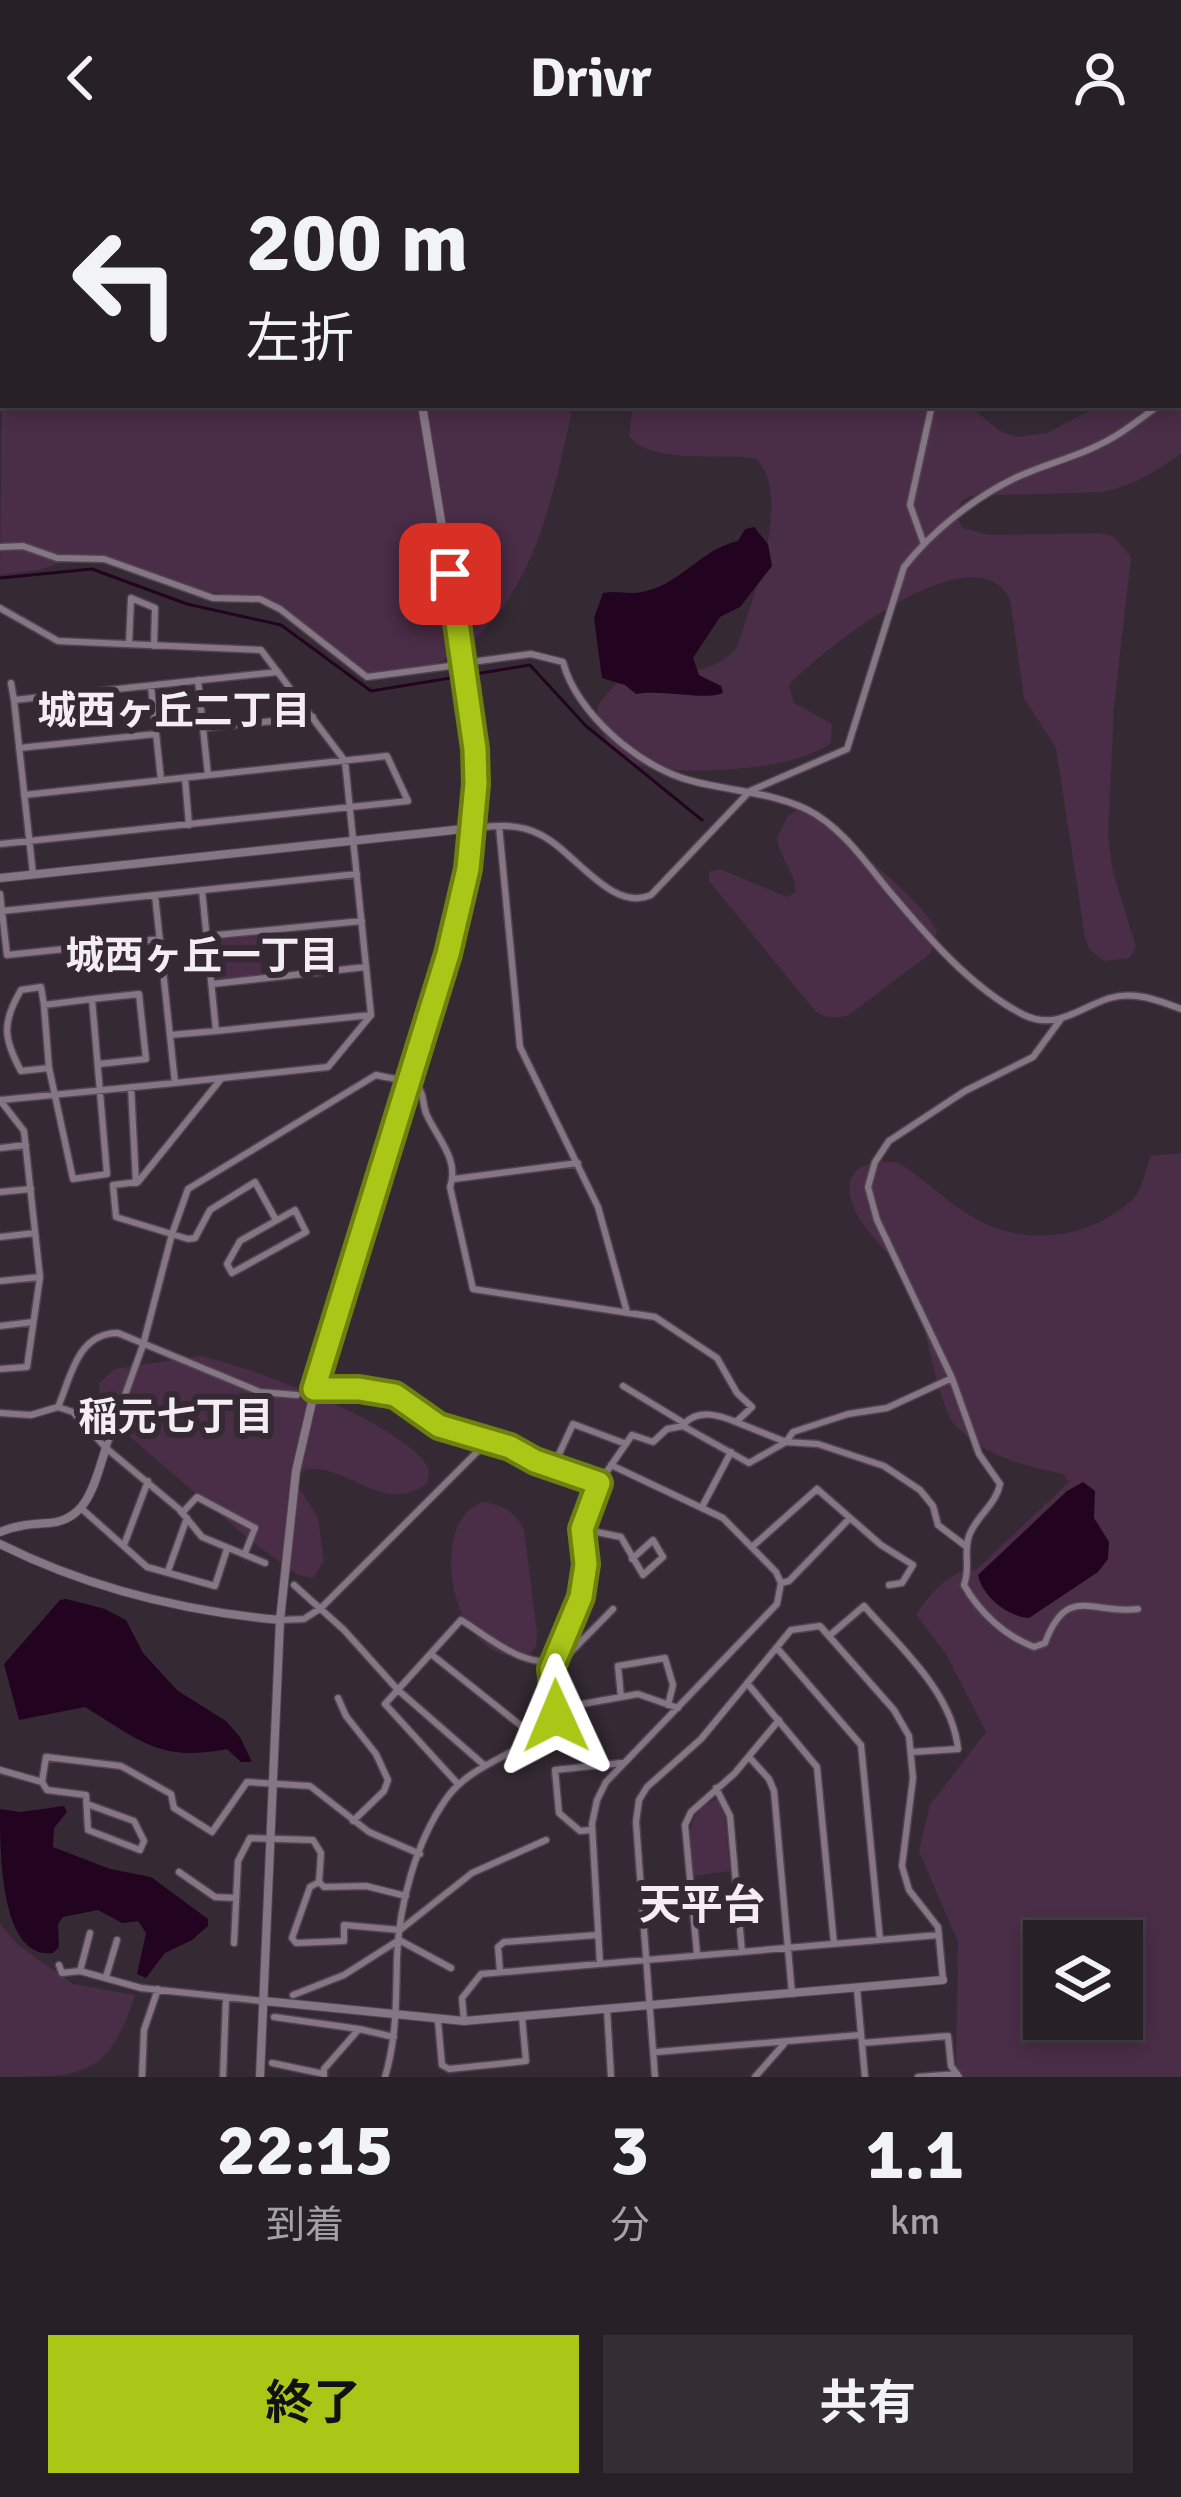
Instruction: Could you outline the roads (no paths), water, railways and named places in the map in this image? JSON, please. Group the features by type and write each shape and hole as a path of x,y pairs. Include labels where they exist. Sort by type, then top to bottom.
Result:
{"street":[{"path":"260,2077 280,1620 293,1489 314,1389 461,907 473,828 472,709 422,408"},
{"path":"924,544 910,505 931,408"},
{"path":"0,878 511,825 542,835 619,896 633,900 651,895 750,790 848,749 904,567 924,544 1011,480 1087,451 1154,408"},
{"path":"0,547 23,545 57,557 104,559 200,595 260,599 280,609 367,677 450,666"},
{"path":"129,644 131,598 155,608 154,646"},
{"path":"0,608 58,641 262,650 345,761 371,1016 328,1067 0,1100"},
{"path":"479,662 530,654 562,662 568,685 601,724 652,763 691,781 750,790 809,810 838,831 909,914 996,996 1027,1016 1061,1019 1111,998 1130,996 1181,1009"},
{"path":"14,700 279,671"},
{"path":"198,680 208,775"},
{"path":"11,683 33,874"},
{"path":"151,686 161,780"},
{"path":"203,728 313,717"},
{"path":"20,748 156,734"},
{"path":"0,844 408,801 387,756 24,795"},
{"path":"185,778 189,825"},
{"path":"499,826 520,1047 598,1207 627,1312"},
{"path":"2,911 357,874"},
{"path":"202,890 216,1030"},
{"path":"0,894 7,955 160,939"},
{"path":"155,895 175,1083"},
{"path":"207,936 362,921"},
{"path":"212,984 366,967"},
{"path":"50,1068 21,1071 9,1050 6,1016 21,990 41,987 44,1005 53,1095 74,1179 107,1174 92,999"},
{"path":"44,1005 139,994 146,1059 98,1064"},
{"path":"170,1035 371,1016"},
{"path":"1061,1019 1033,1057 965,1091 890,1141 870,1177 869,1195 952,1378 979,1454 1000,1484 967,1546 971,1571 964,1585 969,1595 1002,1629 1031,1647 1045,1643 1052,1623 1078,1604 1118,1612 1138,1609"},
{"path":"0,1532 20,1524 60,1522 82,1508 143,1345 188,1190 376,1075 422,1091 427,1116 452,1162 450,1186 473,1289 655,1317 718,1358 737,1393 752,1407 736,1421"},
{"path":"221,1078 136,1183 113,1185 116,1216 188,1240 195,1238 209,1210 255,1182 276,1220"},
{"path":"131,1088 136,1183"},
{"path":"0,1100 24,1131 40,1277 27,1366 0,1370"},
{"path":"0,1148 26,1145"},
{"path":"454,1179 578,1162"},
{"path":"0,1192 31,1189"},
{"path":"295,1210 306,1232 232,1273 227,1264 240,1241 276,1220 295,1210"},
{"path":"0,1237 35,1233"},
{"path":"0,1281 40,1277"},
{"path":"0,1325 34,1322"},
{"path":"58,1407 78,1357 95,1337 118,1333 260,1392 297,1395"},
{"path":"623,1386 754,1462 786,1442 793,1432 848,1414 887,1408 952,1378"},
{"path":"314,1389 395,1395 439,1426 490,1440 599,1483"},
{"path":"0,1413 32,1415 58,1407 81,1418 106,1448 148,1481 202,1537 265,1563"},
{"path":"385,2077 397,2017 399,1935 420,1854 444,1802 458,1784 553,1722 559,1708 551,1669 585,1582 582,1529 599,1483 632,1435 653,1442 692,1416 710,1414 786,1442 818,1444 884,1466 920,1490 933,1506 938,1525 967,1546"},
{"path":"553,1468 573,1424 626,1444"},
{"path":"0,1544 116,1590 205,1611 304,1619 321,1608 490,1440"},
{"path":"702,1507 731,1452"},
{"path":"600,1964 592,1830 598,1795 777,1604 781,1583 753,1546 723,1518 611,1466"},
{"path":"124,1546 148,1481"},
{"path":"753,1546 817,1489 881,1545 913,1565 902,1583 889,1585"},
{"path":"167,1572 185,1516 197,1497 255,1528 244,1552"},
{"path":"82,1508 147,1567 214,1586 227,1549"},
{"path":"781,1583 789,1581 850,1518"},
{"path":"582,1529 621,1537 632,1558 643,1575 663,1557 653,1540 632,1558"},
{"path":"294,1585 398,1690 484,1765"},
{"path":"829,1636 864,1606 929,1680 952,1721 958,1749 911,1753"},
{"path":"458,1784 385,1704 461,1620 526,1660 554,1662 564,1659 613,1609"},
{"path":"59,1965 62,1973 80,1971 158,1989 438,2021 522,2017 607,2009 652,2006 857,1989 943,1980 938,1927 909,1890 902,1866 912,1800 909,1736 894,1710 820,1626 791,1630 701,1739 647,1787 639,1800 636,1822 648,1959 652,2006 656,2052 655,2077"},
{"path":"777,1648 861,1745 880,1940"},
{"path":"431,1654 534,1736"},
{"path":"621,1697 618,1666 664,1658 673,1685 668,1705"},
{"path":"747,1683 811,1757 819,1777 834,1944"},
{"path":"559,1708 638,1694 678,1708"},
{"path":"338,1698 388,1780 384,1791 353,1821"},
{"path":"697,1955 685,1825 691,1812 749,1757 779,1720"},
{"path":"87,1804 134,1820 144,1841 140,1850 88,1830 86,1796 47,1790 42,1782 46,1757 121,1766 171,1794 174,1808 212,1832 244,1785 296,1782 310,1786 369,1832 420,1854"},
{"path":"749,1757 774,1791 792,1994"},
{"path":"592,1830 580,1831 559,1813 555,1770 625,1763"},
{"path":"0,1770 42,1782"},
{"path":"716,1788 730,1816 742,1952"},
{"path":"234,1943 240,1851 250,1838 313,1840 321,1853 319,1882 324,1887 381,1888 406,1896"},
{"path":"293,1995 344,1975 472,1873 546,1840"},
{"path":"179,1872 214,1897 236,1898"},
{"path":"319,1882 310,1887 292,1938 296,1943 344,1941 344,1925 399,1935 451,1968"},
{"path":"80,1971 90,1933"},
{"path":"500,1972 498,1948 504,1942 597,1935"},
{"path":"464,2021 462,1998 482,1974 939,1935"},
{"path":"106,1977 117,1940"},
{"path":"142,2077 144,2030 158,1989"},
{"path":"857,1989 865,2077"},
{"path":"223,2077 226,1997"},
{"path":"607,2009 611,2077"},
{"path":"274,2017 394,2037"},
{"path":"438,2021 445,2073 526,2061 522,2017"},
{"path":"272,2063 324,2076 359,2029"},
{"path":"656,2052 948,2036 951,2066 958,2075"},
{"path":"755,2077 786,2042"},
{"path":"918,2077 958,2075"}],"waterway":[{"path":"0,578 92,569 187,604 281,625 371,691 530,665 586,726 702,820"}],"district":[{"name":"城西ヶ丘二丁目","path":"174,710"},
{"name":"城西ヶ丘一丁目","path":"202,955"},
{"name":"稲元七丁目","path":"176,1416"},
{"name":"天平台","path":"702,1904"}]}
